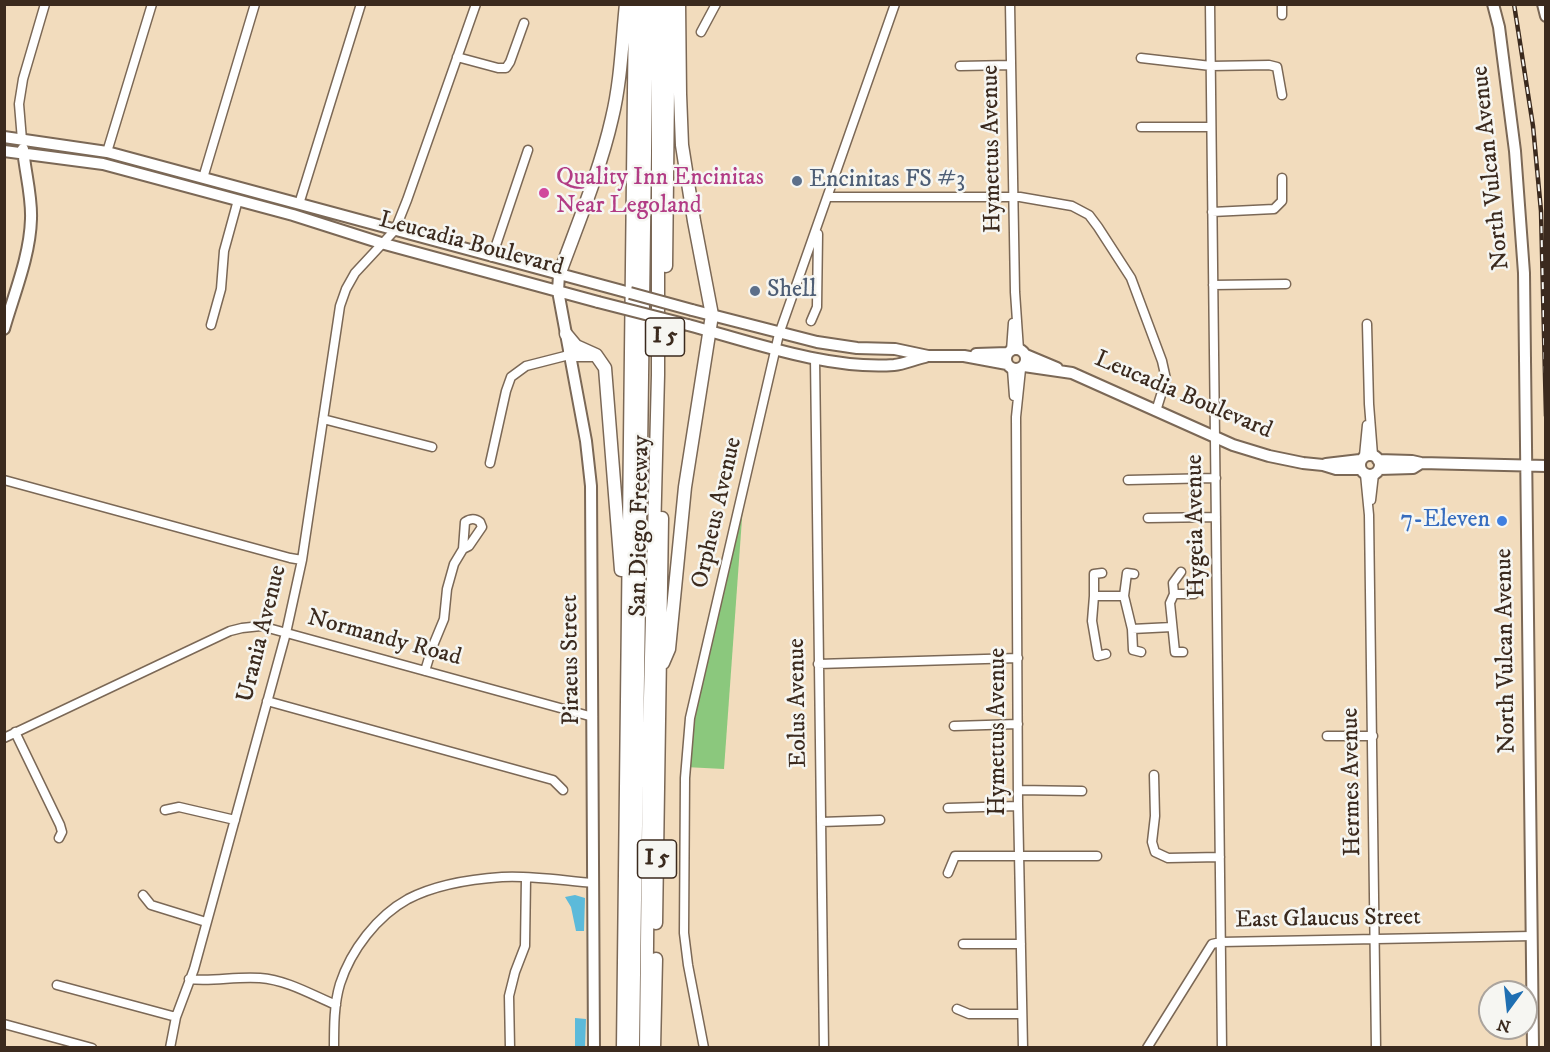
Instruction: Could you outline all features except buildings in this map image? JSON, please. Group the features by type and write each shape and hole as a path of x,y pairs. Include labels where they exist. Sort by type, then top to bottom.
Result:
{"highway":[{"path":"559,274 602,154 612,119 618,90 626,4"},
{"name":"San Diego Freeway","path":"623,1047 634,4"},
{"path":"633,1047 647,4"},
{"path":"646,1047 649,727 658,375 658,4"},
{"name":"San Diego Freeway","path":"654,1047 669,4"},
{"path":"660,670 669,649 685,487 712,315 682,145 679,4"},
{"path":"566,334 576,346 596,355 605,368 628,646"},
{"path":"569,355 596,355"}],"main road":[{"name":"North Vulcan Avenue","path":"1494,4 1515,151 1524,267 1533,1047"},
{"path":"1543,4 1545,16"},
{"name":"Leucadia Boulevard","path":"4,137 107,152 299,204 388,236 558,291 776,349 855,364 895,365 928,356"},
{"path":"4,329 26,253 31,220 22,140"},
{"name":"Leucadia Boulevard","path":"4,151 103,164 238,200 388,236 492,256 779,334 857,348 895,349 928,356 964,356 986,353 1063,370 1093,381 1215,438 1269,456 1336,469 1369,465 1413,468 1421,463 1545,466"},
{"name":"Piraeus Street","path":"559,274 558,291 591,486 594,1047"}],"street":[{"path":"22,140 19,104 23,79 45,4"},
{"path":"107,152 152,4"},
{"path":"203,178 255,4"},
{"path":"299,204 362,4"},
{"name":"Urania Avenue","path":"170,1047 176,1017 194,969 286,633 302,560 340,306 355,273 388,236 407,200 476,4"},
{"path":"701,32 716,4"},
{"name":"Orpheus Avenue","path":"704,1047 684,933 690,718 779,334 896,4"},
{"name":"Hymettus Avenue","path":"1010,4 1016,359 1018,806 1023,1047"},
{"name":"Hygeia Avenue","path":"1210,4 1222,1047"},
{"path":"1282,4 1282,15"},
{"path":"457,57 506,68 524,23"},
{"path":"1141,58 1211,66 1269,65 1277,67 1281,95"},
{"path":"960,66 1011,65"},
{"path":"1142,127 1211,127"},
{"path":"492,256 528,150"},
{"path":"1212,212 1274,210 1282,201 1282,178"},
{"path":"829,197 1013,197 1072,207 1089,215 1131,278 1162,361 1166,379 1156,411"},
{"path":"211,325 221,289 224,251 238,200"},
{"path":"811,321 817,307 818,228"},
{"path":"1213,285 1286,284"},
{"name":"Hermes Avenue","path":"1367,324 1376,1047"},
{"path":"490,463 506,391 512,377 526,366 569,355"},
{"name":"Eolus Avenue","path":"815,358 824,1047"},
{"path":"323,419 432,447"},
{"path":"1128,480 1216,478"},
{"path":"4,480 302,560"},
{"path":"1148,518 1216,517"},
{"path":"426,670 444,619 447,589 454,564 463,549"},
{"path":"1181,572 1173,583 1174,594 1170,603 1175,652 1183,652"},
{"path":"1102,573 1094,574 1092,621 1098,656 1106,654"},
{"path":"1134,574 1127,573 1124,596 1132,630 1133,650 1141,652"},
{"path":"1174,594 1194,594"},
{"path":"1094,596 1124,596"},
{"name":"Normandy Road","path":"4,738 230,631 261,627 593,717"},
{"path":"1132,630 1173,627"},
{"path":"818,664 1018,658"},
{"path":"267,701 554,780 563,790"},
{"path":"954,726 1018,724"},
{"path":"15,732 60,825 62,832 59,838"},
{"path":"1327,736 1372,736"},
{"path":"1154,775 1155,816 1152,842 1155,852 1168,858 1220,857"},
{"path":"1018,790 1082,791"},
{"path":"948,808 1018,806"},
{"path":"165,810 179,807 235,820"},
{"path":"820,822 880,820"},
{"path":"948,873 955,856 1097,856"},
{"path":"334,1047 336,1005 345,970 361,943 375,926 408,900 424,893 505,876 594,883"},
{"path":"510,1047 509,996 525,945 526,878"},
{"path":"143,895 151,905 207,922"},
{"name":"East Glaucus Street","path":"1147,1047 1212,944 1532,936"},
{"path":"963,944 1021,944"},
{"path":"189,980 208,981 258,977 280,981 336,1005"},
{"path":"57,985 176,1017"},
{"path":"957,1009 969,1014 1022,1014"},
{"path":"4,1024 92,1047"}],"green space":[{"path":"745,477 724,769 685,767 684,756"}],"water":[{"path":"575,895 585,898 584,931 576,931 571,907 565,897"},
{"path":"575,1018 586,1019 585,1047 575,1047"}],"railway":[{"path":"1514,4 1533,126 1541,211 1546,416"}],"place":[{"name":"Encinitas FS #3","path":"797,181"},
{"name":"Quality Inn Encinitas Near Legoland","path":"544,193"},
{"name":"Shell","path":"755,291"},
{"name":"7-Eleven","path":"1502,521"}]}
